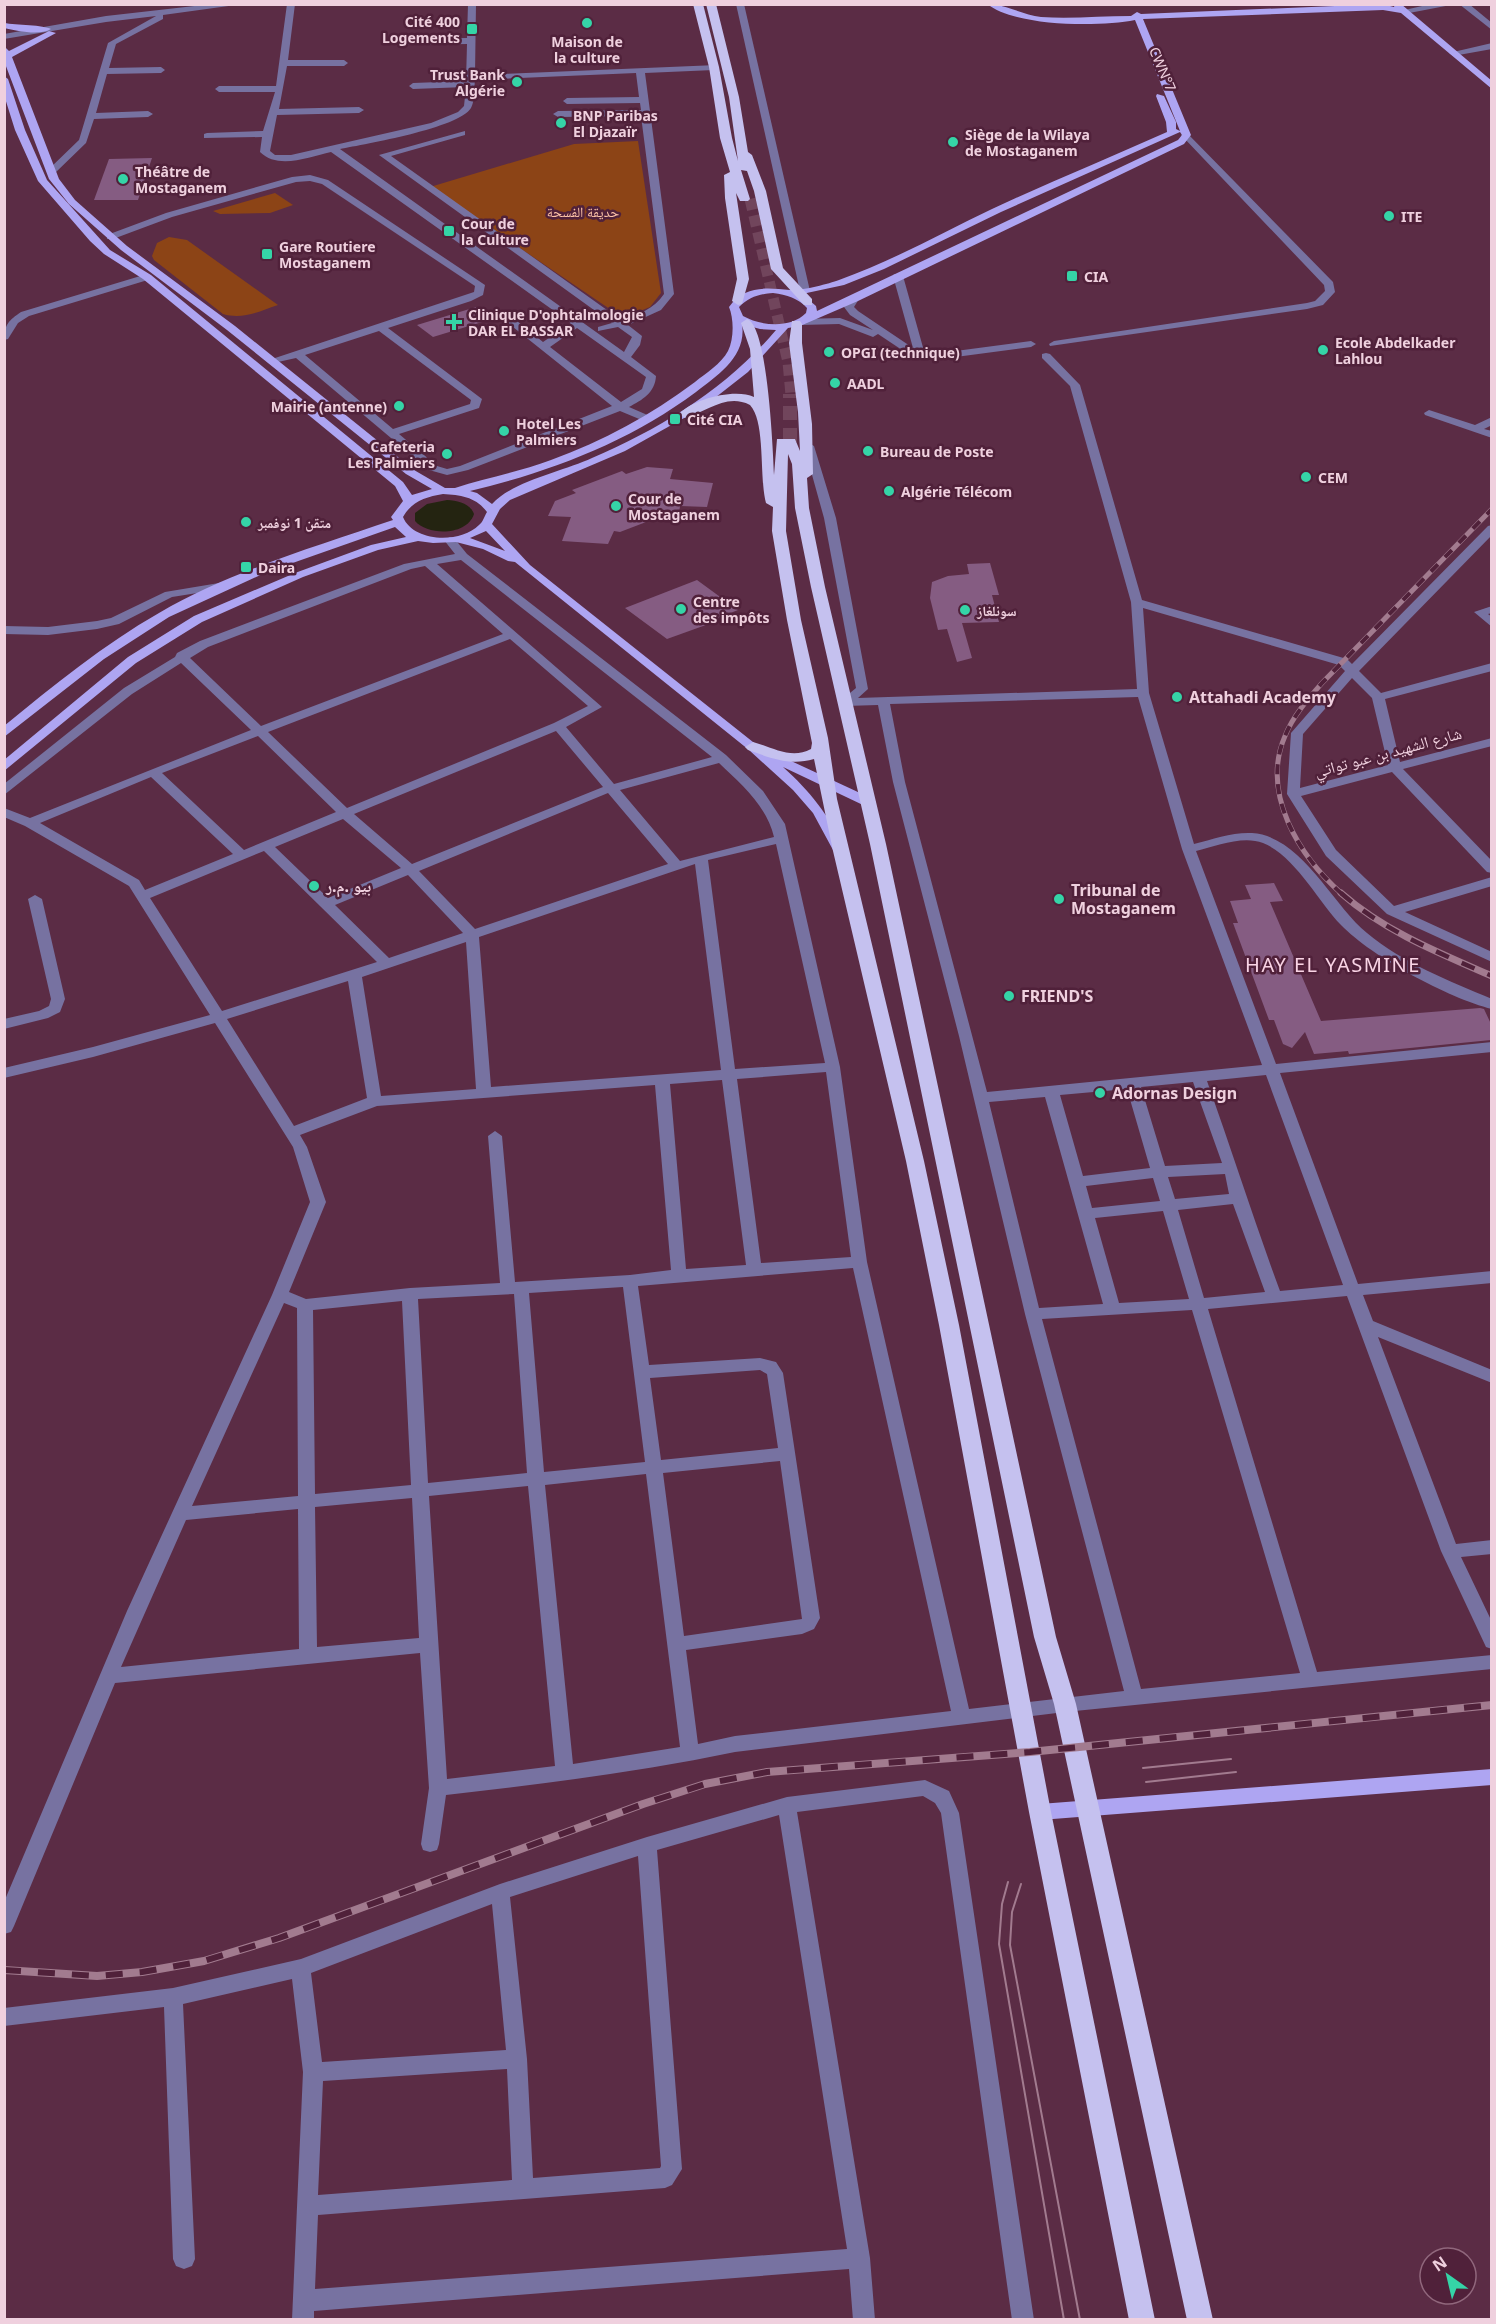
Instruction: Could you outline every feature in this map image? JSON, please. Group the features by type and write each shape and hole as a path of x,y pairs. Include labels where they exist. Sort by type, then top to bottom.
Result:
{"highway":[{"path":"698,4 714,67 726,138 731,198 743,279 736,307"},
{"path":"711,4 734,97 747,200 726,138"},
{"path":"740,136 760,191 777,269 801,294"},
{"path":"747,323 754,340 757,358 768,481 794,620 820,738 841,851 915,1161 1040,1812 1142,2319"},
{"path":"779,531 794,443 800,374 794,342 796,323"},
{"path":"685,414 715,400 734,398 751,401 762,410"},
{"path":"794,443 800,464 802,508 868,802 1045,1637 1065,1704 1200,2319"},
{"path":"753,747 798,759 810,757 818,751 820,738"}],"main road":[{"path":"991,4 1003,12 1033,20 1383,8 1404,11"},
{"path":"1004,4 1013,9 1037,14 1131,16 1348,4"},
{"path":"1396,4 1491,86"},
{"path":"1131,16 1175,135"},
{"name":"CWN°7","path":"1131,16 1133,33"},
{"path":"4,26 50,31"},
{"path":"50,31 5,54 51,171 65,195 110,237 161,273 410,472 449,491 476,496 489,506 492,512"},
{"name":"CWN°7","path":"1137,43 1175,135"},
{"path":"4,79 20,130 44,181 93,239 107,252 147,277 399,484 406,493 408,501"},
{"path":"398,522 399,511 408,501 418,496 501,480 563,458 648,418 693,389 725,362 738,340 736,307 745,297 766,291 801,294 840,283 880,267 998,210 1175,135"},
{"path":"736,307 747,323 770,327 796,323 854,299 1175,135"},
{"path":"453,539 469,536 487,525 492,512 506,498 597,460 685,414 731,381 796,323 811,314 812,308 801,294"},
{"path":"398,522 410,534 420,537 453,539 487,547 526,567"},
{"path":"4,733 100,656 135,632 225,586 305,554 398,522"},
{"path":"487,525 526,567 753,747 798,787 819,812 841,851"},
{"path":"4,767 132,660 198,619 299,575 375,547 420,537"},
{"path":"753,747 868,802"},
{"path":"1040,1812 1491,1777"}],"street":[{"path":"123,18 126,4"},
{"path":"4,38 123,18 239,4"},
{"path":"291,4 280,88 267,134 265,152 273,158 291,158 451,120 461,114 468,105 472,4"},
{"path":"740,4 801,294"},
{"path":"1404,11 1452,4"},
{"path":"1462,4 1491,28"},
{"path":"51,171 83,141 112,43 168,13"},
{"path":"409,42 471,41"},
{"path":"1453,53 1491,46"},
{"path":"283,63 344,63"},
{"path":"413,86 714,67"},
{"path":"103,71 162,70"},
{"path":"602,329 657,309 665,302 669,294 640,71"},
{"path":"219,89 280,88"},
{"path":"567,101 644,100"},
{"path":"274,112 359,110"},
{"path":"558,114 647,113"},
{"path":"90,116 148,114"},
{"path":"462,133 394,150 387,153 385,157 637,336 638,340 626,357"},
{"path":"207,136 267,134"},
{"path":"854,299 849,307 890,339 909,350 933,357 1042,342 1054,344 1307,306 1326,298 1330,292 1329,284 1206,155 1175,135"},
{"path":"297,354 433,468 447,472 542,440 620,407 647,392 652,384 651,376 626,357 332,148"},
{"path":"110,237 169,215 295,179 321,180 480,285 480,291 474,297 273,362"},
{"path":"898,276 919,352"},
{"path":"4,337 14,321 25,314 147,277"},
{"path":"508,320 620,407 648,418"},
{"path":"796,323 840,321 890,339"},
{"path":"544,346 578,323"},
{"path":"381,328 477,399 475,406 391,433"},
{"path":"1031,344 1028,348 1031,352 1046,356 1058,353 1058,346 1054,344"},
{"path":"1046,356 1075,385 1137,602 1143,693 1189,849 1450,1551 1491,1642"},
{"path":"1429,413 1491,435"},
{"path":"1476,429 1491,420"},
{"path":"794,443 830,518 862,689 845,702"},
{"path":"1491,528 1351,672 1297,733 1293,794 1331,853 1392,911 1491,958"},
{"path":"453,539 463,556 722,758 758,794 778,824 833,1067 859,1262 962,1718"},
{"path":"4,791 128,691 181,656 223,635 408,566 463,556"},
{"path":"143,896 558,726 596,707 427,562"},
{"path":"4,630 48,631 97,625 115,621 169,594 225,586"},
{"path":"1137,602 1343,662 1378,697 1395,768 1491,868"},
{"path":"1491,609 1480,612 1491,624"},
{"path":"30,823 153,772 513,634"},
{"path":"181,656 346,814 411,870 472,934 484,1092"},
{"path":"1378,697 1491,667"},
{"path":"845,702 1143,693"},
{"path":"883,700 899,782 981,1098 1033,1314 1134,1696"},
{"path":"558,726 677,866"},
{"name":"شارع الشهيد بن عبو تواتي","path":"1293,794 1491,742"},
{"path":"324,905 596,793 722,758"},
{"path":"153,772 241,854"},
{"path":"4,812 30,823 134,883 216,1017 300,1147 318,1202 280,1295 108,1676 4,1926"},
{"path":"1189,849 1249,837 1271,841 1293,859 1350,926 1390,956 1491,1005"},
{"path":"4,1073 64,1060 216,1017 701,858 781,838"},
{"path":"267,847 385,962"},
{"path":"701,858 731,1076 754,1269"},
{"path":"1392,911 1491,881"},
{"path":"4,1024 43,1015 55,1009 58,999 35,899"},
{"path":"354,973 375,1101"},
{"path":"981,1098 1491,1047"},
{"path":"291,1133 375,1101 833,1067"},
{"path":"1199,1078 1231,1168 1238,1198 1274,1295"},
{"path":"662,1081 678,1275"},
{"path":"1132,1082 1311,1680"},
{"path":"1052,1091 1113,1310"},
{"path":"495,1136 536,1480 565,1774"},
{"path":"1077,1182 1159,1172 1231,1168"},
{"path":"1086,1214 1238,1198"},
{"path":"280,1295 305,1305 410,1294 630,1281 678,1275 859,1262"},
{"path":"1033,1314 1198,1304 1274,1295 1353,1292 1489,1278"},
{"path":"630,1281 690,1754"},
{"path":"410,1294 427,1645 438,1788 430,1844"},
{"path":"305,1305 308,1655"},
{"path":"1366,1325 1491,1377"},
{"path":"642,1372 760,1364 770,1366 775,1373 811,1618 808,1624 802,1627 675,1644"},
{"path":"182,1514 787,1454"},
{"path":"1450,1551 1491,1547"},
{"path":"108,1676 427,1645"},
{"path":"438,1788 565,1774 690,1754 735,1744 1065,1704 1491,1662"},
{"path":"4,2017 173,1997 301,1968 500,1892 647,1845 787,1805 925,1788 942,1797 950,1813 1023,2319"},
{"path":"787,1805 859,2258 864,2319"},
{"path":"308,2206 665,2178 672,2169 647,1845"},
{"path":"500,1892 517,2059 523,2189"},
{"path":"301,1968 313,2072 303,2310 859,2258"},
{"path":"173,1997 184,2259"},
{"path":"313,2072 517,2059"}],"green space":[{"name":"حديقة الفسحة","path":"638,141 661,293 650,307 623,318 430,187 574,144"},
{"path":"275,193 293,205 270,213 220,214 213,211"},
{"path":"169,237 187,240 278,305 244,315 223,314 154,260 152,256 157,243"}],"shaded area":[{"path":"447,500 470,507 474,514 470,521 456,530 438,531 421,526 415,521 415,513 427,504"}],"building":[{"name":"Théâtre de Mostaganem","path":"152,158 138,200 94,200 109,159"},
{"name":"Clinique D'ophtalmologie DAR EL BASSAR","path":"476,307 492,319 433,337 417,325"},
{"name":"Cour de Mostaganem","path":"647,467 673,469 670,479 713,483 707,507 680,506 679,513 670,517 667,514 620,532 614,531 608,544 562,541 571,517 548,516 555,501 576,493 572,490 622,471 626,474"},
{"name":"سونلغاز","path":"990,563 999,595 992,595 999,622 962,623 972,658 957,662 947,629 938,630 930,598 932,582 948,576 969,574 967,564"},
{"name":"Centre des impôts","path":"697,580 738,610 715,619 717,621 667,639 625,608"},
{"name":"HAY EL YASMINE","path":"1274,883 1283,901 1270,902 1321,1021 1480,1008 1484,1009 1491,1024 1491,1040 1349,1054 1348,1051 1314,1054 1305,1032 1292,1048 1283,1044 1274,1020 1269,1020 1233,923 1238,923 1230,901 1251,899 1245,885"}],"tunnel":[{"path":"750,199 788,362 791,395"},
{"path":"790,394 790,442"}],"tram line":[{"path":"1143,1768 1231,1759"},
{"path":"1146,1782 1236,1772"},
{"path":"1008,1882 1002,1904 999,1944 1064,2320"},
{"path":"1021,1884 1012,1912 1010,1945 1080,2320"}],"railway":[{"path":"1342,894 1312,862 1288,823 1277,780 1279,758 1285,736 1306,702 1322,683 1492,509"},
{"path":"1341,893 1375,919 1394,930 1432,950 1492,976"},
{"path":"4,1970 97,1976 142,1972 204,1961 279,1938 643,1804 705,1784 767,1772 1030,1752 1492,1705"}],"place":[{"name":"Maison de la culture","path":"587,23"},
{"name":"Cité 400 Logements","path":"472,29"},
{"name":"Trust Bank Algérie","path":"517,82"},
{"name":"BNP Paribas El Djazaïr","path":"561,123"},
{"name":"Siège de la Wilaya de Mostaganem","path":"953,142"},
{"name":"Théâtre de Mostaganem","path":"123,179"},
{"name":"ITE","path":"1389,216"},
{"name":"Cour de la Culture","path":"449,231"},
{"name":"Gare Routiere Mostaganem","path":"267,254"},
{"name":"CIA","path":"1072,276"},
{"name":"Clinique D'ophtalmologie DAR EL BASSAR","path":"454,322"},
{"name":"Ecole Abdelkader Lahlou","path":"1323,350"},
{"name":"OPGI (technique)","path":"829,352"},
{"name":"AADL","path":"835,383"},
{"name":"Mairie (antenne)","path":"399,406"},
{"name":"Cité CIA","path":"675,419"},
{"name":"Hotel Les Palmiers","path":"504,431"},
{"name":"Bureau de Poste","path":"868,451"},
{"name":"Cafeteria Les Palmiers","path":"447,454"},
{"name":"CEM","path":"1306,477"},
{"name":"Algérie Télécom","path":"889,491"},
{"name":"Cour de Mostaganem","path":"616,506"},
{"name":"متقن 1 نوفمبر","path":"246,522"},
{"name":"Daira","path":"246,567"},
{"name":"Centre des impôts","path":"681,609"},
{"name":"سونلغاز","path":"965,610"},
{"name":"Attahadi Academy","path":"1177,697"},
{"name":"بيو .م.ر","path":"314,886"},
{"name":"Tribunal de Mostaganem","path":"1059,899"},
{"name":"FRIEND'S","path":"1009,996"},
{"name":"Adornas Design","path":"1100,1093"}],"district":[{"name":"HAY EL YASMINE","path":"1333,964"}]}
